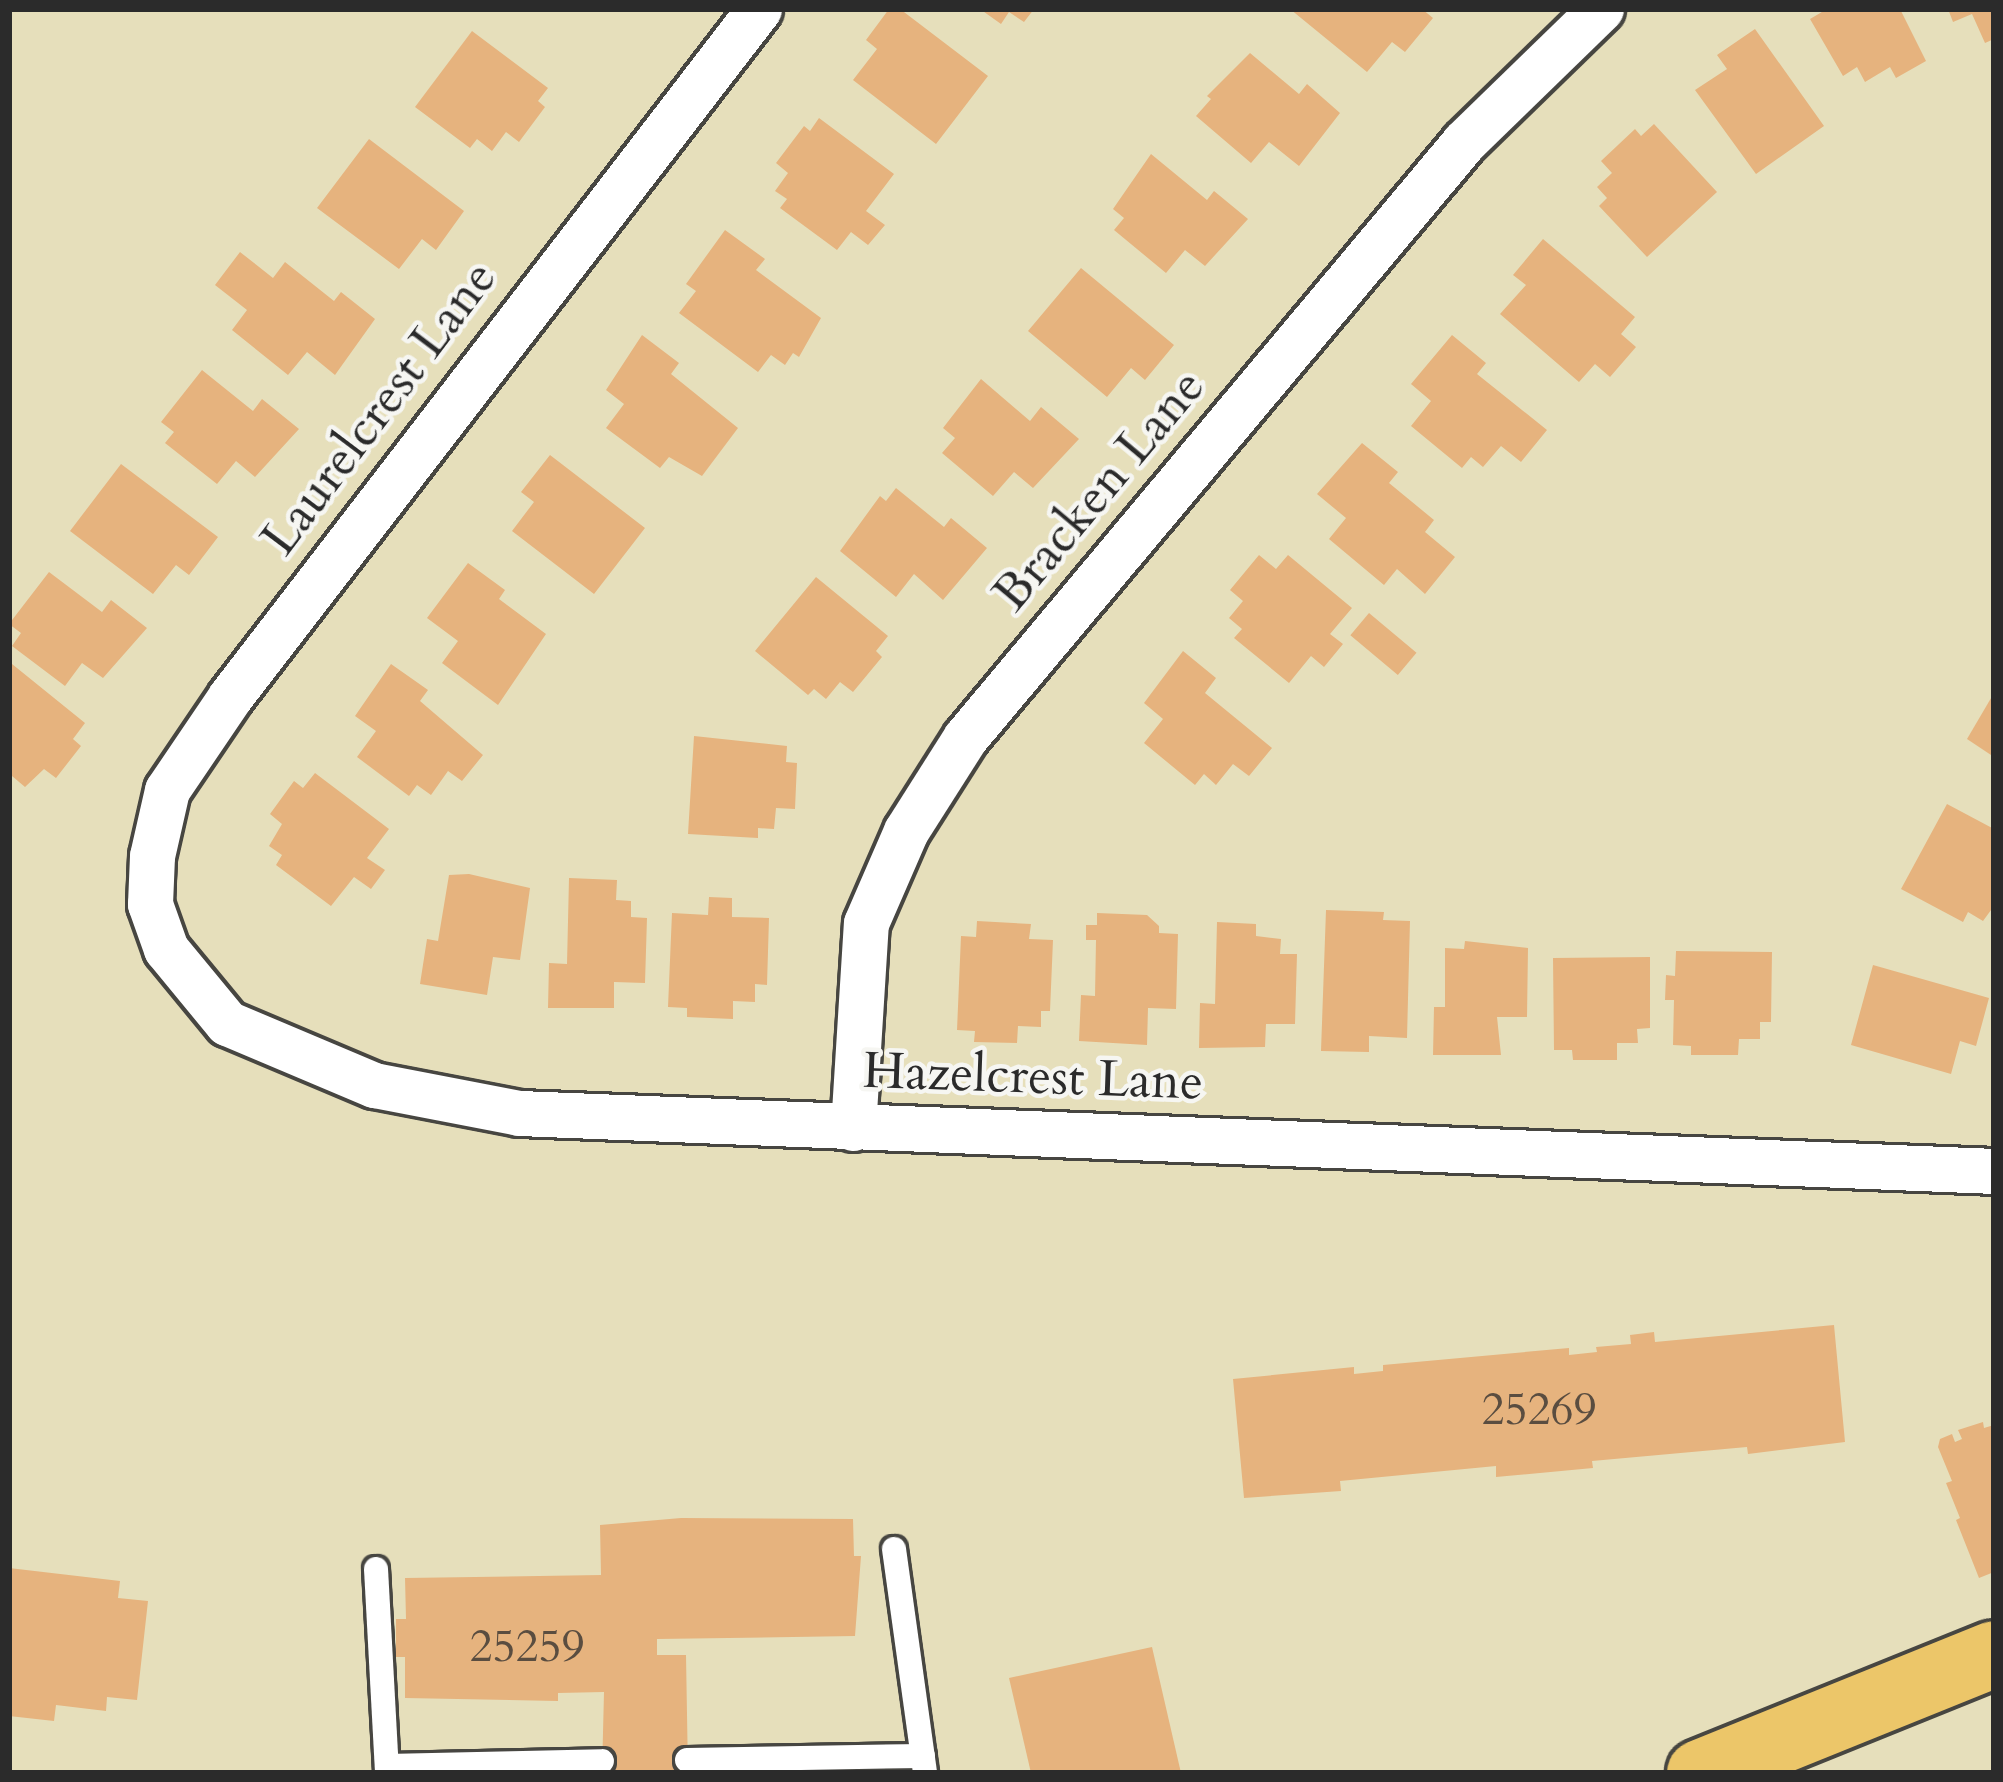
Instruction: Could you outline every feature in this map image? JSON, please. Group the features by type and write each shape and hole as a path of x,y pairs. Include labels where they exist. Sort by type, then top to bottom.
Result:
{"main road":[{"path":"1700,1773 1994,1654"}],"street":[{"name":"Laurelcrest Lane","path":"151,904 152,856 167,790 192,753 759,9"},
{"name":"Bracken Lane","path":"853,1128 866,923 906,831 965,738 1465,142 1601,9"},
{"name":"Hazelcrest Lane","path":"151,904 166,949 226,1023 374,1085 519,1113 1994,1171"}],"lane":[{"path":"688,1760 924,1764 894,1549"},
{"path":"376,1569 387,1769 602,1761"}],"building":[{"path":"889,9 900,9 988,76 936,144 853,80 877,49 866,40"},
{"path":"980,9 1034,9 1024,22 1009,12 1001,24"},
{"path":"1290,9 1422,9 1433,18 1405,52 1392,42 1367,72"},
{"path":"1827,9 1900,9 1926,61 1896,78 1890,67 1865,82 1857,67 1843,76 1810,19"},
{"path":"1948,9 1994,9 1994,39 1985,43 1972,14 1953,22"},
{"path":"1755,29 1824,126 1756,174 1695,90 1727,69 1717,55"},
{"path":"472,31 548,88 538,101 545,107 519,142 506,132 492,151 477,139 470,148 415,107"},
{"path":"1250,53 1299,94 1307,84 1340,113 1299,166 1269,142 1251,163 1196,116 1211,99 1207,96"},
{"path":"819,118 894,174 866,211 885,225 868,245 851,232 837,250 780,208 787,199 775,191 788,173 776,163 804,126 810,131"},
{"path":"1654,124 1717,192 1647,257 1599,206 1607,198 1597,187 1612,173 1601,161 1635,129 1641,136"},
{"path":"369,139 464,211 436,250 422,239 399,269 317,208"},
{"path":"1151,154 1207,200 1214,191 1248,219 1205,266 1185,250 1166,273 1114,230 1124,218 1113,209"},
{"path":"725,230 765,259 756,270 821,318 799,357 793,353 785,365 771,355 758,372 679,313 696,291 686,284"},
{"path":"1543,239 1635,317 1621,334 1636,347 1610,377 1595,364 1579,382 1500,314 1526,285 1513,275"},
{"path":"240,252 273,278 285,262 334,301 341,292 375,319 335,375 307,352 288,375 232,330 247,310 215,285"},
{"path":"1081,268 1174,345 1145,380 1131,368 1107,397 1028,331"},
{"path":"642,335 679,363 671,374 738,428 702,476 669,457 660,468 606,428 624,404 606,390"},
{"path":"1452,335 1486,363 1477,374 1547,430 1521,462 1501,446 1483,467 1471,457 1462,468 1411,426 1431,401 1411,384"},
{"path":"202,370 253,411 262,399 299,429 255,477 236,461 217,484 165,443 174,432 161,422"},
{"path":"981,379 1030,421 1041,407 1079,439 1033,488 1014,472 993,496 942,453 955,438 943,428"},
{"path":"1362,443 1398,472 1389,483 1434,520 1425,532 1455,557 1425,594 1397,569 1384,585 1329,539 1346,518 1317,494"},
{"path":"550,455 645,528 594,594 512,531 534,502 521,492"},
{"path":"121,464 218,537 189,575 176,565 153,594 70,531"},
{"path":"896,488 944,527 951,518 987,548 943,600 914,574 896,597 840,551 880,496 886,501"},
{"path":"1259,555 1276,569 1288,555 1352,608 1330,634 1343,644 1324,667 1311,656 1289,683 1234,638 1242,629 1229,618 1243,601 1230,590"},
{"path":"468,563 505,590 499,599 546,634 498,705 442,663 458,641 427,618"},
{"path":"49,572 102,612 111,600 147,628 103,678 82,663 65,686 12,646 21,633 9,624"},
{"path":"816,577 888,636 876,651 882,657 853,692 840,682 826,699 814,689 808,695 755,651"},
{"path":"1369,613 1416,653 1398,675 1350,635"},
{"path":"1183,651 1216,678 1205,693 1272,748 1249,776 1233,764 1216,785 1204,774 1195,785 1144,743 1163,719 1144,703"},
{"path":"12,664 85,723 73,739 81,746 56,778 44,769 25,787 12,776 9,779"},
{"path":"391,664 428,690 420,701 483,755 462,781 448,771 431,795 417,785 409,796 357,757 376,731 355,716"},
{"path":"1994,693 1994,757 1967,739"},
{"path":"694,736 787,746 786,762 797,763 795,809 776,808 774,829 758,828 758,838 688,834"},
{"path":"315,773 389,829 367,858 385,870 371,889 354,877 331,906 276,865 282,855 269,846 282,824 270,814 294,781 303,788"},
{"path":"1947,804 1994,829 1994,906 1983,921 1968,912 1963,922 1901,889"},
{"path":"469,874 530,888 520,960 493,957 487,995 420,984 427,939 438,941 449,875"},
{"path":"569,878 617,880 616,900 631,901 631,917 647,918 645,983 614,982 614,1008 548,1008 549,963 567,964"},
{"path":"709,897 732,898 732,917 769,918 767,985 755,984 755,1002 733,1001 733,1019 687,1017 687,1008 668,1007 672,913 708,915"},
{"path":"1326,910 1384,912 1383,920 1410,921 1407,1038 1369,1036 1369,1052 1321,1051"},
{"path":"1097,913 1147,915 1159,926 1159,933 1178,934 1176,1009 1148,1008 1147,1045 1079,1041 1081,995 1095,996 1096,940 1086,940 1086,925 1097,925"},
{"path":"977,921 1031,924 1029,939 1053,940 1050,1011 1041,1011 1041,1027 1018,1026 1017,1043 974,1042 975,1031 957,1030 961,936 976,937"},
{"path":"1217,922 1256,924 1256,936 1281,939 1280,954 1297,954 1295,1024 1266,1024 1265,1047 1199,1048 1200,1003 1215,1004"},
{"path":"1465,941 1528,948 1527,1017 1497,1017 1501,1055 1433,1055 1434,1007 1445,1007 1445,948 1464,949"},
{"path":"1676,951 1772,952 1771,1022 1760,1022 1760,1039 1739,1039 1738,1055 1691,1055 1691,1046 1673,1045 1674,1000 1665,1000 1666,975 1675,976"},
{"path":"1650,957 1650,1028 1637,1029 1638,1043 1617,1043 1617,1060 1573,1060 1572,1050 1554,1050 1553,958"},
{"path":"1873,965 1989,998 1976,1046 1960,1041 1951,1074 1851,1045"},
{"path":"1834,1325 1845,1442 1748,1454 1747,1447 1592,1461 1593,1468 1496,1477 1496,1466 1340,1481 1341,1491 1244,1498 1233,1379 1354,1367 1354,1374 1383,1371 1383,1365 1569,1348 1569,1355 1597,1352 1596,1347 1631,1344 1630,1335 1654,1332 1655,1342"},
{"path":"1983,1422 1984,1428 1994,1425 1994,1572 1979,1578 1956,1520 1960,1518 1946,1483 1952,1481 1938,1447 1940,1439 1952,1434 1955,1442 1962,1439 1958,1430"},
{"path":"681,1518 853,1519 854,1556 861,1556 855,1636 657,1639 657,1655 686,1655 688,1773 602,1773 604,1692 558,1693 558,1701 405,1698 405,1657 396,1657 396,1619 406,1619 405,1578 601,1575 600,1525"},
{"path":"9,1568 120,1581 118,1598 148,1601 137,1700 107,1697 106,1711 56,1705 54,1721 9,1716"},
{"path":"1152,1647 1181,1773 1031,1773 1009,1678"}]}
